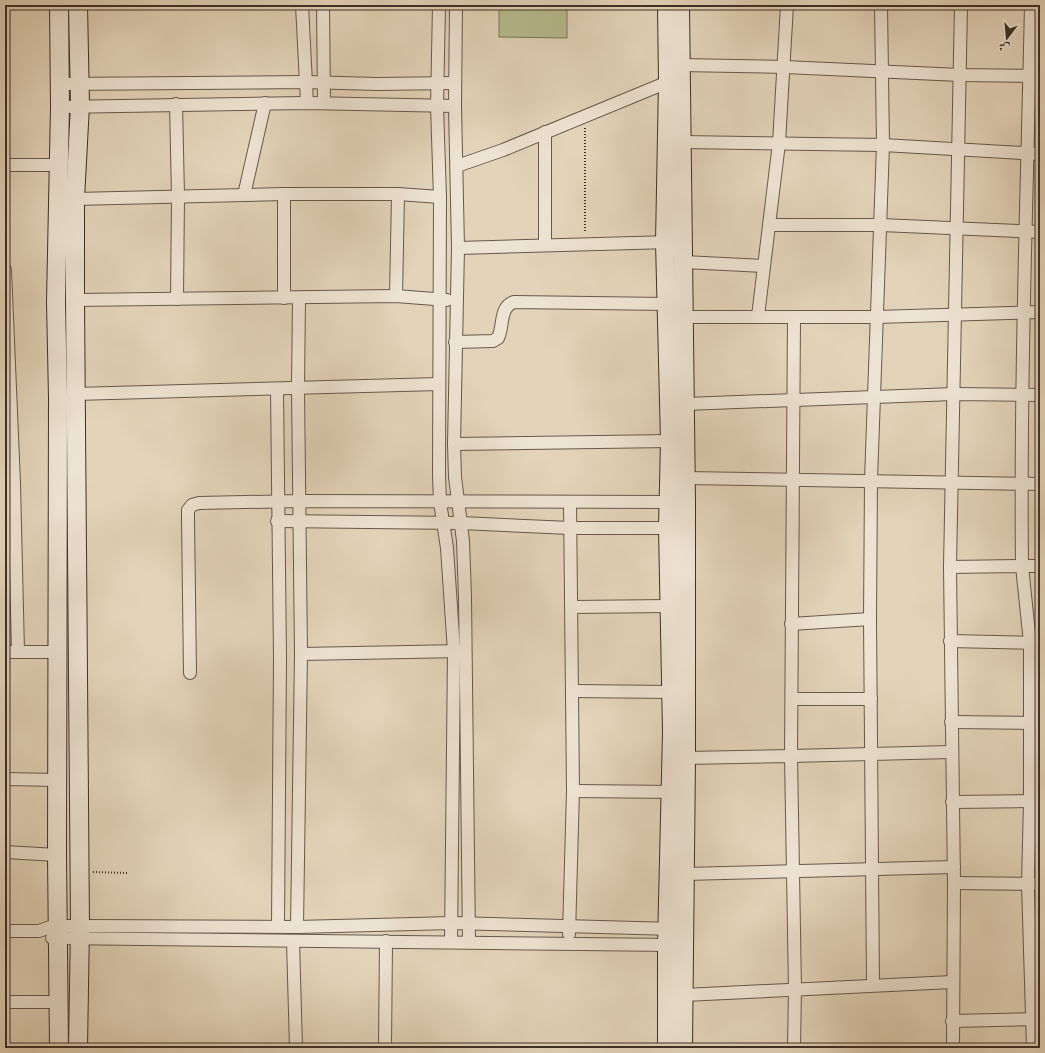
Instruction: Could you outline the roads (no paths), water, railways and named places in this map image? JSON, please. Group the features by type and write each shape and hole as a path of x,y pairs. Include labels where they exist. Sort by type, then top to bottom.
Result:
{"main road":[{"path":"59,5 60,107 56,302 58,398 57,855 60,1048"},
{"path":"78,5 80,105 75,199 79,932 78,1048"},
{"path":"667,5 668,82 665,242 670,441 678,502 686,528 686,758 678,792 667,937 667,1048"},
{"path":"680,5 686,478 668,528 671,692 685,874 683,1048"}],"street":[{"path":"302,5 307,103"},
{"path":"322,5 324,103"},
{"path":"439,5 437,106 440,197 440,502 447,548 454,652 451,942"},
{"path":"456,5 455,106 458,248 454,444 458,502 463,542 466,651 469,942"},
{"path":"758,316 779,143 785,66 787,5"},
{"path":"873,985 870,619 871,480 883,145 881,5"},
{"path":"953,1048 952,982 954,867 951,752 950,567 953,483 961,5"},
{"path":"1031,5 1035,75 1034,154 1026,232 1021,484 1022,566 1035,643 1033,804 1036,1019 1033,1048"},
{"path":"680,65 785,66 960,75 1035,75"},
{"path":"60,84 305,82 455,83"},
{"path":"457,166 503,150 668,82"},
{"path":"177,299 181,104 185,84"},
{"path":"60,107 80,105 307,103 455,106"},
{"path":"244,195 265,104"},
{"path":"545,132 545,245"},
{"path":"682,142 883,145 1034,154"},
{"path":"5,165 58,165"},
{"path":"75,199 284,194 398,194 440,197"},
{"path":"284,194 284,298"},
{"path":"396,296 398,194"},
{"path":"769,225 881,225 1040,232"},
{"path":"458,248 665,242 684,243"},
{"path":"684,262 764,266"},
{"path":"5,270 14,483 18,652"},
{"path":"75,300 396,296 456,300"},
{"path":"297,927 301,654 298,388 299,298"},
{"path":"456,342 493,341 498,338 504,311 509,304 514,302 667,304"},
{"path":"684,317 876,317 956,313 1040,312"},
{"path":"794,317 791,624 792,872 795,988 794,1048"},
{"path":"75,394 439,384"},
{"path":"277,389 277,521 280,657 278,926"},
{"path":"685,404 954,394 1040,395"},
{"path":"454,444 670,441"},
{"path":"686,478 1040,484"},
{"path":"190,673 188,510 192,505 199,503 277,501 678,502"},
{"path":"569,944 568,928 573,791 570,502"},
{"path":"277,521 443,522 570,528 686,528"},
{"path":"950,567 1040,566"},
{"path":"572,607 670,606"},
{"path":"791,624 870,619"},
{"path":"950,641 1035,643"},
{"path":"301,654 466,651"},
{"path":"5,652 57,652"},
{"path":"572,691 671,692"},
{"path":"792,699 871,699"},
{"path":"951,722 1035,723"},
{"path":"686,758 951,752"},
{"path":"5,779 57,780"},
{"path":"573,791 678,792"},
{"path":"952,802 1033,804"},
{"path":"5,852 57,855"},
{"path":"685,874 954,867"},
{"path":"954,883 1034,884"},
{"path":"5,931 39,931 58,933 278,926 297,927 452,923 568,928 667,937"},
{"path":"79,932 293,940 569,944 685,937"},
{"path":"293,940 296,1048"},
{"path":"385,1048 386,942"},
{"path":"684,995 795,988 952,982"},
{"path":"5,1002 59,1002"},
{"path":"952,1021 1036,1019"}]}
